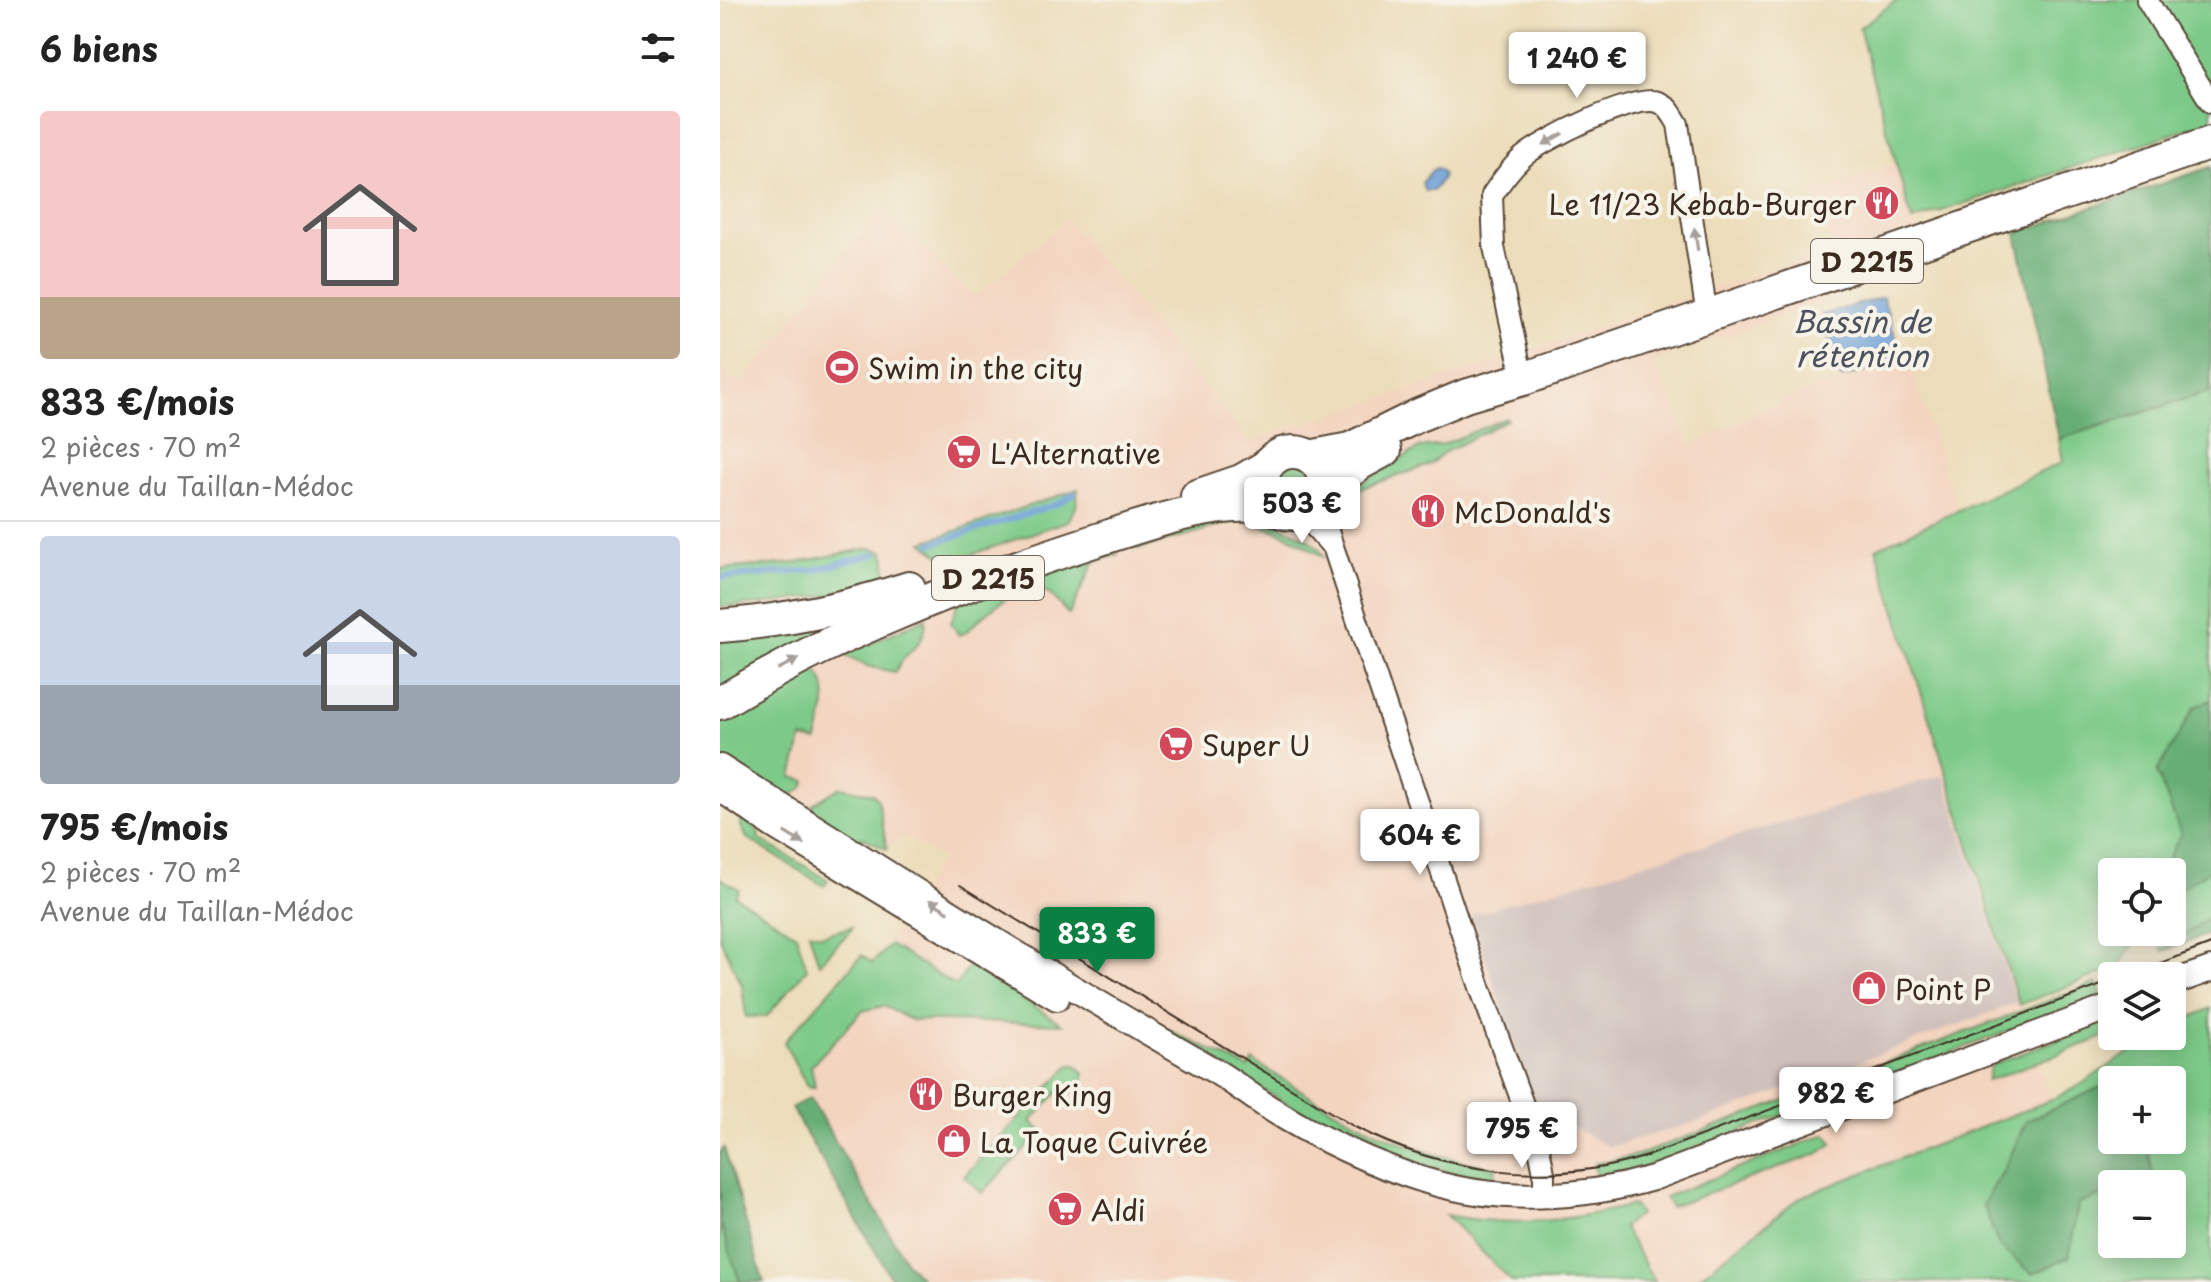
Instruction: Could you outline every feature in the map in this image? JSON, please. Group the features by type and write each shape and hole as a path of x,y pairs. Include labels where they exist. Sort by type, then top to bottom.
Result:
{"main road":[{"name":"D 2215","path":"1310,457 1350,449 1465,396 1523,379 2211,143"},
{"name":"D 2215","path":"720,703 860,628 1062,552 1181,516 1248,504 1305,502 1359,464 1414,434 1501,394 1523,379"},
{"path":"1290,452 1310,457 1322,472 1305,502 1263,492 1267,466 1280,455 1290,452"},
{"name":"D 2215","path":"720,626 851,607 1141,510 1223,489 1267,466"}],"street":[{"path":"2147,0 2211,103"},
{"path":"1523,379 1494,247 1492,195 1524,156 1585,121 1612,111 1640,102 1658,102 1671,111 1678,124 1707,316"},
{"path":"1305,502 1335,554 1481,990 1539,1148 1544,1195"},
{"path":"720,767 1090,999 1239,1084 1268,1107"},
{"path":"720,785 729,795 772,825 1113,1032 1230,1094 1268,1107 1359,1155 1429,1182 1482,1193 1544,1195 1592,1192 1653,1178 2098,1011"},
{"path":"2186,978 2211,969"}],"shaded area":[{"path":"1895,163 1928,264 1653,361 1691,445 1788,398 1909,359 1957,510 1876,549 2051,1100 1801,1197 1693,1282 924,1282 906,1262 807,1092 814,1087 811,1066 863,1011 891,938 942,858 903,836 887,849 862,837 856,846 720,760 720,368 741,384 882,207 975,297 1067,219 1249,441 1833,248 1814,193"},
{"path":"1943,775 2016,1003 1700,1121 1609,1147 1535,1106 1471,915"}],"green space":[{"path":"1897,0 2211,0 2211,121 1912,221 1859,28"},
{"path":"2211,167 2211,391 2059,439 2016,233"},
{"path":"2211,391 2211,915 2186,934 2186,858 2098,858 2098,946 2134,946 2122,962 2098,962 2098,975 2019,1005 1876,548 2063,462 2059,439"},
{"path":"1506,418 1445,452 1429,465 1342,495 1419,448 1442,445"},
{"path":"1293,461 1309,468 1316,484 1309,500 1293,507 1277,500 1270,484 1277,468"},
{"path":"1078,489 1076,507 1068,521 959,559 943,558 923,542"},
{"path":"1262,516 1312,542 1324,557 1287,535 1244,519 1139,549 1120,541 1206,519"},
{"path":"869,548 882,551 886,558 886,577 871,584 806,598 720,607 720,569 794,563"},
{"path":"1092,551 1119,554 1094,562 1069,615 1048,593 1031,588 1010,596 965,633 959,635 951,623 958,603"},
{"path":"856,615 720,688 720,637"},
{"path":"926,618 923,636 895,672 867,666 844,655"},
{"path":"817,672 822,679 826,696 817,741 802,738 792,777 806,781 801,790 786,795 720,760 720,723 724,718 758,697"},
{"path":"2211,700 2211,869 2186,885 2186,858 2168,858 2181,834 2157,772 2195,707"},
{"path":"841,787 873,794 878,800 887,849 862,837 856,846 810,818 813,804"},
{"path":"741,817 753,823 758,838 828,880 824,886 747,838 741,826"},
{"path":"720,878 739,889 735,896 796,934 807,969 767,1016 746,1017 742,985 720,938"},
{"path":"2211,916 2211,933 2186,942 2186,934"},
{"path":"852,927 819,964 809,932 822,935"},
{"path":"890,945 956,986 969,966 1062,1024 911,1020 884,1006 862,1011 811,1066 815,1087 807,1086 784,1042 862,955 872,963"},
{"path":"2096,983 2098,987 2098,997 1647,1166 1596,1177 1594,1164 1642,1154"},
{"path":"2211,1008 2211,1282 1686,1282 1698,1278 1801,1197 2051,1100 2098,1073 2098,1154 2186,1154 2186,1066 2109,1066 2134,1050 2186,1050 2186,1020"},
{"path":"2098,1025 2098,1039 1987,1081 1990,1068 1996,1063"},
{"path":"1167,1029 1248,1068 1253,1061 1340,1113 1397,1141 1460,1161 1496,1167 1494,1180 1451,1173 1365,1143 1282,1101 1164,1032"},
{"path":"1070,1065 1076,1065 1084,1073 1083,1086 1077,1094 1066,1084 1031,1121 1042,1132 982,1193 964,1176"},
{"path":"2098,1088 2098,1154 2149,1154 2152,1170 2098,1170 2098,1197 2078,1204 2069,1257 2033,1274 1999,1246 1983,1204 2005,1168 2026,1121"},
{"path":"810,1098 906,1262 924,1282 896,1282 889,1275 791,1108"},
{"path":"1826,1134 1833,1143 1817,1154 1670,1207 1665,1197"},
{"path":"724,1148 764,1282 740,1282 720,1222 720,1152"},
{"path":"1633,1205 1640,1214 1623,1227 1655,1282 1512,1282 1446,1215 1495,1221 1540,1221"},
{"path":"720,1222 740,1282 720,1282"}],"water":[{"path":"1437,168 1443,177 1433,191 1425,191 1422,183"},
{"name":"Bassin de rétention","path":"1883,297 1902,359 1841,378 1822,315"}],"waterway":[{"path":"931,544 1057,504 1074,494"},
{"path":"720,578 814,570 876,554"}],"tram line":[{"path":"960,885 1353,1126 1423,1155 1496,1170 1533,1173 1570,1171 1644,1157 2098,986"},
{"path":"2163,962 2211,944"}],"place":[{"name":"Le 11/23 Kebab-Burger","path":"1882,203"},
{"name":"Swim in the city","path":"842,367"},
{"name":"L'Alternative","path":"964,452"},
{"name":"McDonald's","path":"1428,511"},
{"name":"Super U","path":"1176,744"},
{"name":"Point P","path":"1869,988"},
{"name":"Burger King","path":"926,1094"},
{"name":"La Toque Cuivrée","path":"954,1141"},
{"name":"Aldi","path":"1065,1209"}]}
